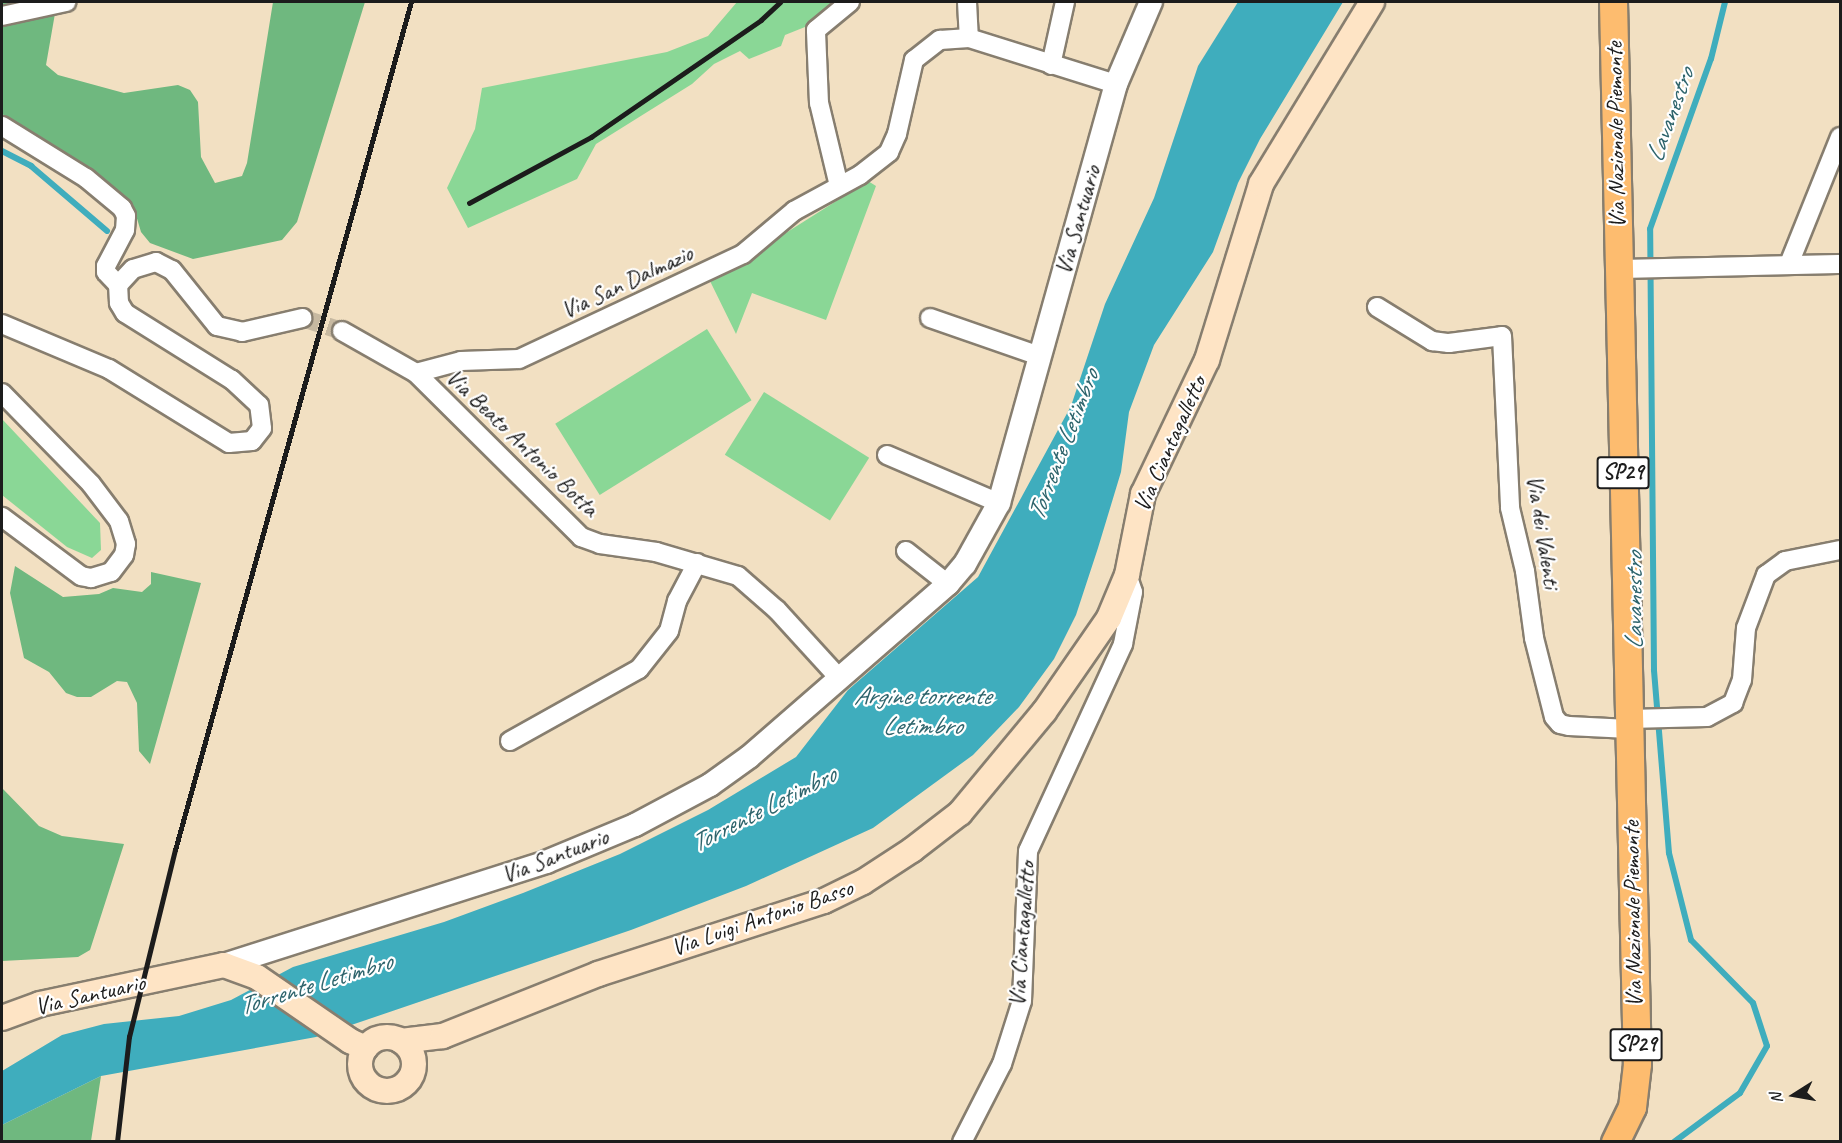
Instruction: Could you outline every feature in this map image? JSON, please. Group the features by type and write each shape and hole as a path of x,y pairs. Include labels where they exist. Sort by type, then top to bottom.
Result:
{"main road":[{"name":"Via Ciantagalletto","path":"1127,575 1143,494 1207,360 1261,184 1372,2"},
{"name":"Via Nazionale Piemonte","path":"1613,2 1625,269 1629,724 1637,1064 1632,1107 1615,1142"},
{"name":"Via Luigi Antonio Basso","path":"444,1036 414,1067 411,1076 399,1088 373,1087 362,1072 366,1048 379,1039 401,1041 444,1036 598,974 824,901 863,882 912,850 960,813 1004,764 1095,641 1127,575"},
{"path":"224,965 257,977 342,1036 366,1048"},
{"name":"Via Santuario","path":"2,1018 40,1004 224,965"},
{"path":"401,1041 411,1052 414,1067"}],"street":[{"path":"2,16 66,2"},
{"path":"838,186 819,103 816,30 850,2"},
{"path":"967,2 969,38"},
{"path":"1051,65 1065,2"},
{"name":"Via Santuario","path":"224,965 546,862 635,825 710,785 948,584 965,564 999,503 1116,84 1151,2"},
{"name":"Via San Dalmazio","path":"417,373 461,361 519,359 743,254 794,211 860,175 889,152 897,134 914,60 939,40 969,38 1116,84"},
{"path":"2,126 86,178 122,208 126,216 125,230 106,266 106,272 118,285 119,303 125,313 232,380 259,405 262,428 252,441 229,443 109,369 2,324"},
{"path":"1789,264 1840,137"},
{"path":"118,285 132,269 156,262 172,270 217,326 242,332 302,318"},
{"path":"1625,269 1840,264"},
{"name":"Via dei Valenti","path":"1377,307 1432,341 1449,343 1502,336 1510,508 1525,571 1534,638 1554,717 1560,724 1569,726 1629,724"},
{"path":"930,318 1040,356"},
{"name":"Via Beato Antonio Botta","path":"342,331 417,373 581,537 697,563 738,576 777,610 839,678"},
{"path":"2,393 105,502 124,534 124,555 111,572 102,577 81,576 2,517"},
{"path":"887,455 999,503"},
{"path":"1629,724 1707,717 1733,703 1742,680 1746,628 1766,575 1785,561 1840,550"},
{"path":"906,551 948,584"},
{"path":"510,741 639,669 669,631 677,601 697,563"},
{"name":"Via Ciantagalletto","path":"962,1142 1002,1064 1022,1001 1028,851 1123,644 1133,592 1127,575"}],"green space":[{"path":"2,2 57,2 46,65 58,75 124,93 178,85 190,90 198,102 201,157 215,183 242,176 247,163 273,2 365,2 297,222 282,240 193,259 150,243 141,232 133,205 74,159 2,114"},
{"path":"737,2 835,2 810,25 785,35 781,46 749,59 740,51 714,64 692,84 596,144 577,179 468,228 447,188 475,129 482,88 667,52 708,36"},
{"path":"868,181 876,186 826,320 752,293 736,334 710,281"},
{"path":"707,329 752,400 600,495 555,424"},
{"path":"764,392 869,458 830,520 725,455"},
{"path":"2,419 100,523 101,550 92,558 67,547 2,495"},
{"path":"15,566 63,597 99,594 113,588 142,592 151,584 151,572 201,583 150,764 139,751 137,703 127,682 117,681 91,697 77,697 66,693 49,672 24,658 10,593"},
{"path":"2,788 39,826 62,836 124,844 90,950 78,957 2,961"},
{"path":"101,1076 91,1141 2,1141 2,1125"}],"water":[{"name":"Argine torrente Letimbro","path":"1238,2 1343,2 1260,139 1238,183 1213,252 1154,345 1129,412 1121,472 1076,615 1054,659 1019,707 973,755 873,828 746,886 631,930 316,1037 101,1076 2,1125 2,1071 62,1035 104,1024 179,1016 231,1000 293,967 444,922 523,893 620,854 708,810 796,757 848,690 978,577 1071,406 1105,304 1154,198 1198,66"}],"waterway":[{"name":"Lavanestro","path":"1674,1142 1740,1093 1767,1046 1753,1003 1691,940 1669,853 1654,670 1650,229 1711,59 1725,2"},
{"path":"2,151 31,166 107,231"}],"tunnel":[{"path":"302,318 342,331"}],"railway":[{"path":"117,1142 129,1037 175,850 411,2"},
{"path":"469,203 591,137 761,20 780,2"}],"water label":[{"name":"Torrente Letimbro","path":"1063,445"},
{"name":"Torrente Letimbro","path":"763,809"},
{"name":"Torrente Letimbro","path":"315,984"}]}
